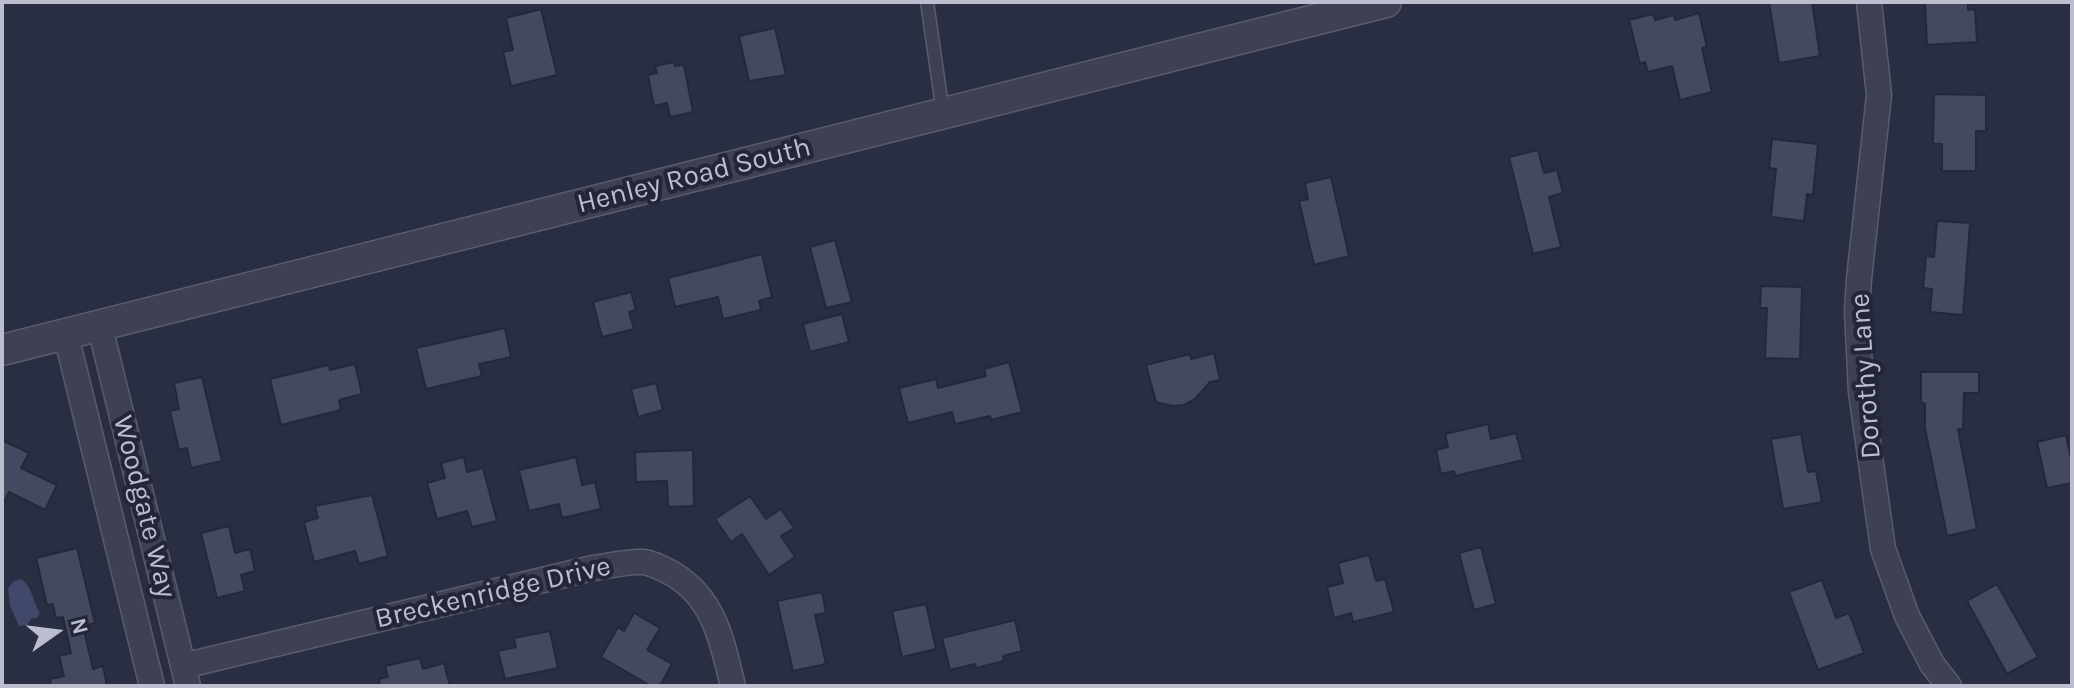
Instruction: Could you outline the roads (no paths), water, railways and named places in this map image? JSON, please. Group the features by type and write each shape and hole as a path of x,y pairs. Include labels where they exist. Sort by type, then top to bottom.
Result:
{"street":[{"name":"Henley Road South","path":"2,350 1386,2"},
{"name":"Dorothy Lane","path":"1869,2 1879,95 1857,311 1861,392 1883,549 1907,616 1932,664 1949,686"},
{"name":"Woodgate Way","path":"100,327 167,675"},
{"name":"Woodgate Way","path":"66,335 167,675"},
{"name":"Breckenridge Drive","path":"167,675 593,568 646,562 682,579 697,592 710,610 719,629 733,686"}],"lane":[{"path":"927,2 943,113"}],"water":[{"path":"21,579 30,590 40,613 27,625 19,626 10,606 8,588"}]}
